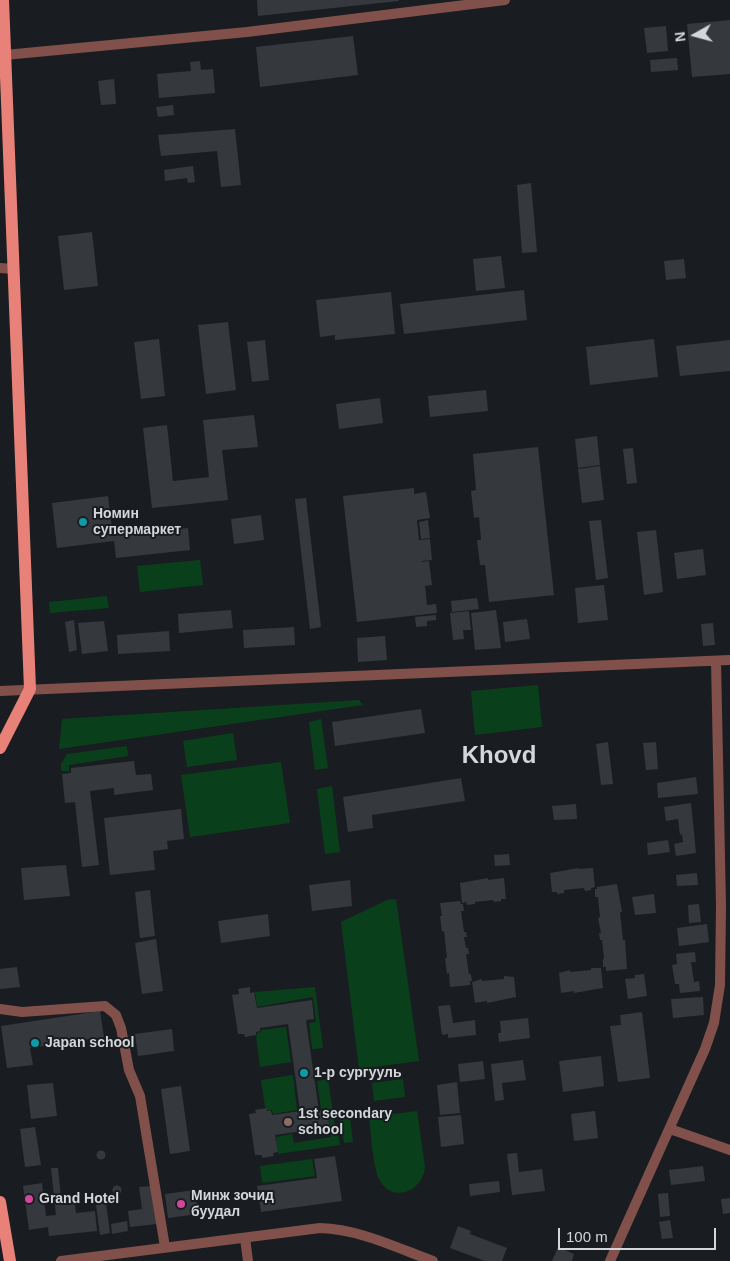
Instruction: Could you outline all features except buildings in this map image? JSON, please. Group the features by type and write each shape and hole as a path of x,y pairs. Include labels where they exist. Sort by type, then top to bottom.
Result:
{"main road":[{"path":"0,748 30,689 3,0"},
{"path":"0,1202 10,1261"}],"street":[{"path":"5,55 247,32 505,0"},
{"path":"0,268 13,269"},
{"path":"0,691 318,679 730,660"},
{"path":"610,1261 705,1049 714,1023 718,1001 721,905 716,661"},
{"path":"0,1009 22,1012 105,1006 116,1015 121,1028 129,1070 140,1096 165,1247"},
{"path":"670,1129 730,1150"},
{"path":"61,1261 307,1229 337,1229 433,1261"},
{"path":"244,1238 248,1261"}],"green space":[{"path":"200,560 203,585 140,592 137,566"},
{"path":"107,596 109,608 50,613 49,602"},
{"path":"538,685 542,727 475,735 471,691"},
{"path":"359,700 363,705 59,749 62,719"},
{"path":"321,719 328,768 315,770 309,722"},
{"path":"233,733 237,760 187,767 183,741"},
{"path":"127,746 128,756 69,765 69,771 61,771 61,764 67,754"},
{"path":"281,762 290,823 190,837 181,775"},
{"path":"332,786 340,852 325,854 317,789"},
{"path":"396,899 419,1061 359,1069 341,922 387,900"},
{"path":"315,987 323,1048 312,1049 309,1023 316,1022 313,997 257,1007 255,992"},
{"path":"286,1027 291,1062 260,1067 257,1033 261,1032 261,1030"},
{"path":"293,1075 297,1110 273,1114 272,1110 268,1111 265,1107 261,1080"},
{"path":"328,1079 335,1127 337,1127 340,1145 278,1154 276,1137 292,1134 294,1143 331,1137 328,1108 321,1109 317,1081"},
{"path":"403,1079 405,1097 374,1101 372,1083"},
{"path":"349,1110 353,1142 344,1143 339,1111"},
{"path":"417,1111 425,1167 423,1176 413,1188 406,1192 398,1193 384,1187 377,1174 369,1117"},
{"path":"312,1159 315,1176 262,1183 260,1166"}],"place":[{"name":"Номин супермаркет","path":"83,522"},
{"name":"Japan school","path":"35,1043"},
{"name":"1-р сургууль","path":"304,1073"},
{"name":"1st secondary school","path":"288,1122"},
{"name":"Grand Hotel","path":"29,1199"},
{"name":"Минж зочид буудал","path":"181,1204"}],"district":[{"name":"Khovd","path":"499,756"}]}
